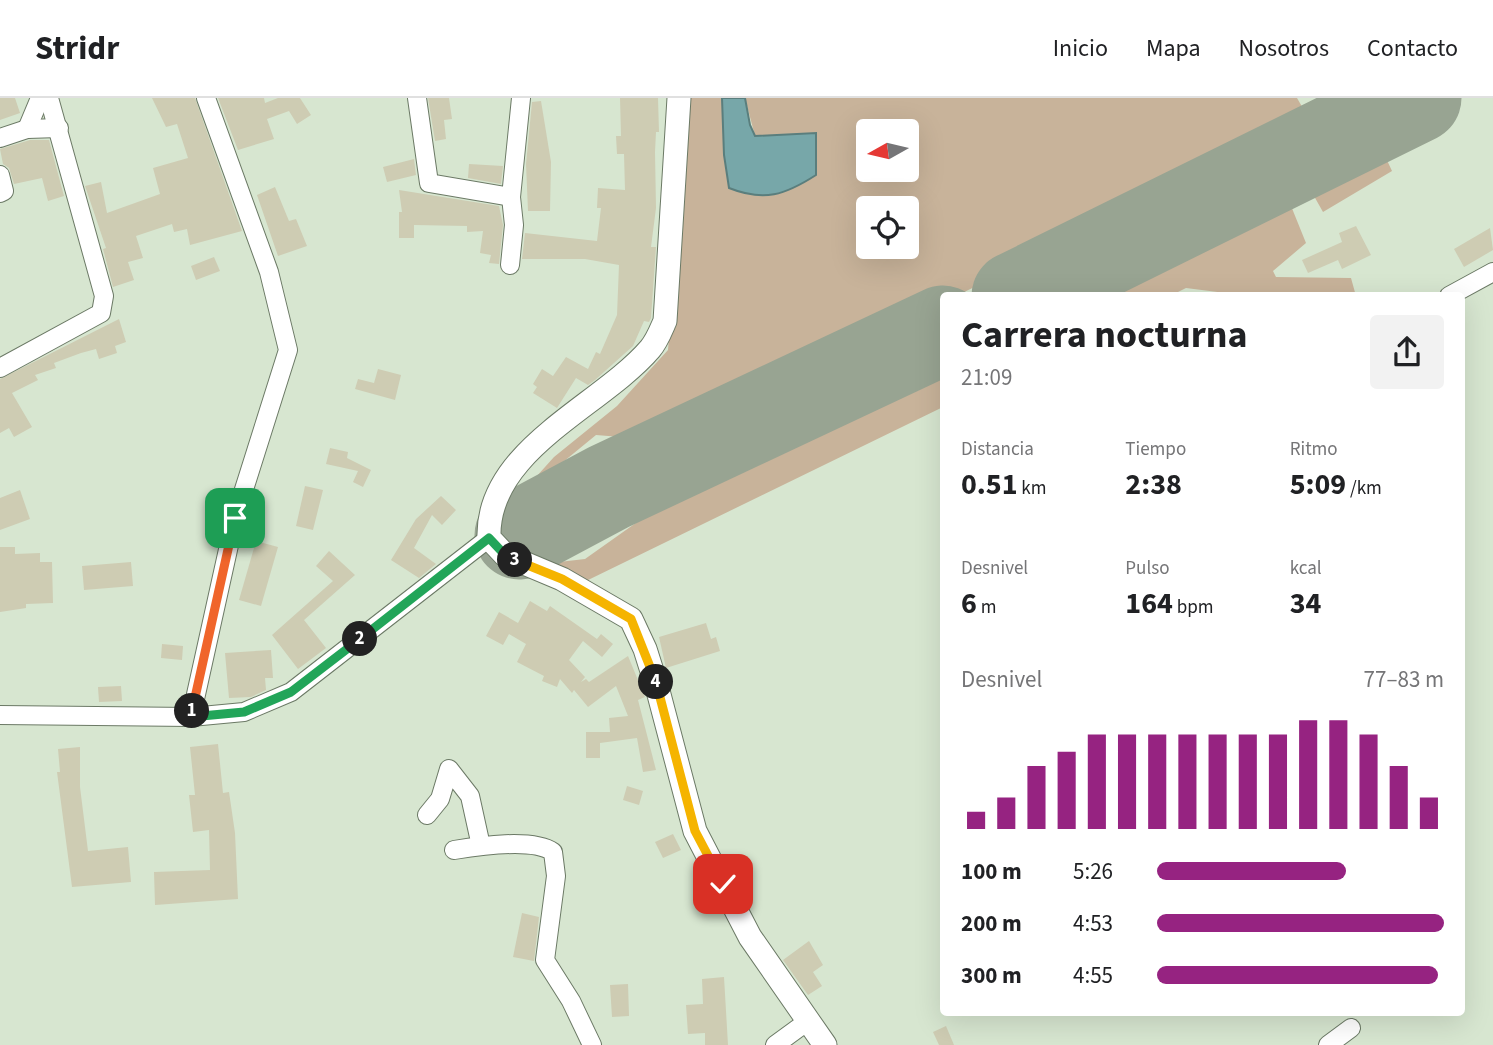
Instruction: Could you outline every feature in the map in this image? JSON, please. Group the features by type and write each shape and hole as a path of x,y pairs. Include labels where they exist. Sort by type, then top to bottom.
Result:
{"main road":[{"path":"679,98 666,321 651,348 537,443 495,496 488,516 489,538 505,555 562,579 631,619 645,649 657,687 695,831 750,937 825,1045"}],"street":[{"path":"27,129 40,98"},
{"path":"0,369 101,313 104,296 49,98"},
{"path":"191,717 235,518 288,350 268,272 206,98"},
{"path":"417,98 429,183 511,197"},
{"path":"510,265 514,225 511,197 521,98"},
{"path":"0,138 27,129 59,128"},
{"path":"0,175 4,191 0,193"},
{"path":"1456,292 1493,272"},
{"path":"0,715 191,717 244,712 291,692 489,538"},
{"path":"427,815 440,799 449,769 470,796 481,846"},
{"path":"454,850 481,846 545,846 553,852 556,876 545,960 571,1001 587,1041"},
{"path":"775,1045 808,1021"},
{"path":"1328,1045 1351,1028"}],"shaded area":[{"path":"690,98 722,98 724,154 729,188 817,154 816,133 755,136 745,98 1297,98 1308,117 1301,128 964,292 940,292 940,303 658,440 596,435 535,485 513,523 516,546 559,562 585,559 681,491 687,483 940,358 940,408 584,582 515,554 509,536 512,510 527,487 554,457 617,406 668,350"},
{"path":"1369,149 1385,156 1392,171 1323,212 1310,189 1287,196 1306,243 1273,271 1276,277 1351,278 1355,292 1218,292 1186,288 1178,292 1077,292"}],"water":[{"path":"722,98 745,98 755,136 816,133 816,175 784,192 774,194 753,195 729,188 724,155"}],"building":[{"path":"0,98 15,98 20,113 0,120"},
{"path":"152,98 195,98 242,231 190,245 187,229 174,232 172,224 136,236 143,258 128,262 134,280 113,287 103,249 106,248 85,186 101,182 107,213 160,194 153,168 188,158 177,124 166,127"},
{"path":"218,98 264,98 265,103 278,98 300,98 311,115 297,124 289,111 267,119 274,139 238,150"},
{"path":"428,98 449,98 452,119 444,120 446,139 435,141"},
{"path":"620,98 658,98 656,208 651,247 656,247 651,318 649,322 644,321 633,346 595,380 588,385 576,378 557,408 533,393 537,387 533,384 542,369 553,376 566,357 588,369 596,352 600,354 617,315 619,265 585,259 522,259 525,233 597,241 601,208 597,208 598,188 625,190 624,154 617,154 616,136 621,136"},
{"path":"541,101 551,162 550,211 528,211 526,164 532,102"},
{"path":"30,140 49,140 64,196 48,201 42,178 14,184 9,168 3,164 0,149"},
{"path":"414,159 416,175 387,182 383,167"},
{"path":"469,164 503,166 501,184 468,178"},
{"path":"275,187 289,221 296,219 307,246 278,256 257,195"},
{"path":"399,190 499,206 503,225 499,264 489,263 491,255 480,253 483,231 467,232 467,226 414,225 414,238 399,238 399,212 402,212"},
{"path":"1356,226 1371,255 1342,269 1338,260 1308,273 1302,260 1342,242 1339,233"},
{"path":"1490,228 1493,250 1464,267 1454,249"},
{"path":"214,257 220,271 196,280 191,266"},
{"path":"119,319 126,342 115,346 117,353 99,359 96,349 81,353 54,363 56,368 35,375 38,380 12,393 32,427 14,437 9,428 0,433 0,379"},
{"path":"378,369 401,375 395,400 355,389 358,379 374,383"},
{"path":"330,448 348,452 347,458 371,470 363,487 353,482 358,471 326,464"},
{"path":"305,486 323,490 313,530 296,526"},
{"path":"20,490 30,519 0,530 0,498"},
{"path":"441,496 456,510 442,525 432,515 414,548 436,564 419,578 391,560 416,519"},
{"path":"256,541 278,547 261,606 239,600"},
{"path":"0,547 15,547 15,554 40,553 40,562 52,562 53,603 26,604 26,608 0,612"},
{"path":"329,551 355,575 304,620 326,648 298,669 272,635 333,581 316,566"},
{"path":"131,562 133,586 84,590 82,566"},
{"path":"530,601 547,611 550,606 597,639 601,634 613,644 602,657 583,641 569,660 585,677 581,682 586,679 589,682 628,656 645,697 638,700 656,770 643,772 637,738 600,743 600,758 586,758 586,732 610,732 609,718 628,716 616,686 588,707 574,690 572,693 560,679 557,687 542,681 544,676 517,662 526,644 509,634 503,645 486,636 499,612 518,623"},
{"path":"706,623 711,639 716,637 720,651 666,668 659,637"},
{"path":"162,644 183,646 182,660 161,658"},
{"path":"271,650 273,678 265,678 266,690 251,697 229,698 225,653"},
{"path":"121,686 122,701 99,702 98,687"},
{"path":"218,744 223,793 229,792 235,833 238,899 155,905 154,872 210,870 209,830 193,832 189,795 195,795 190,747"},
{"path":"80,747 80,787 88,851 128,847 131,882 72,887 57,772 60,772 58,749"},
{"path":"627,786 643,791 639,805 623,800"},
{"path":"673,834 681,850 663,858 655,842"},
{"path":"522,913 539,917 534,961 513,957"},
{"path":"809,941 823,965 813,972 822,986 808,995 783,960"},
{"path":"724,977 728,1045 705,1045 705,1033 688,1034 686,1005 703,1004 702,979"},
{"path":"628,984 629,1016 612,1017 610,985"},
{"path":"946,1026 954,1045 939,1045 933,1032"}],"runway":[{"path":"1024,292 1417,98"},
{"path":"519,535 609,487 940,331"}],"route":[{"path":"235,518 191,717 244,712 291,692 489,538 505,555 562,579 631,619 645,649 657,687 695,831 723,884"}]}
